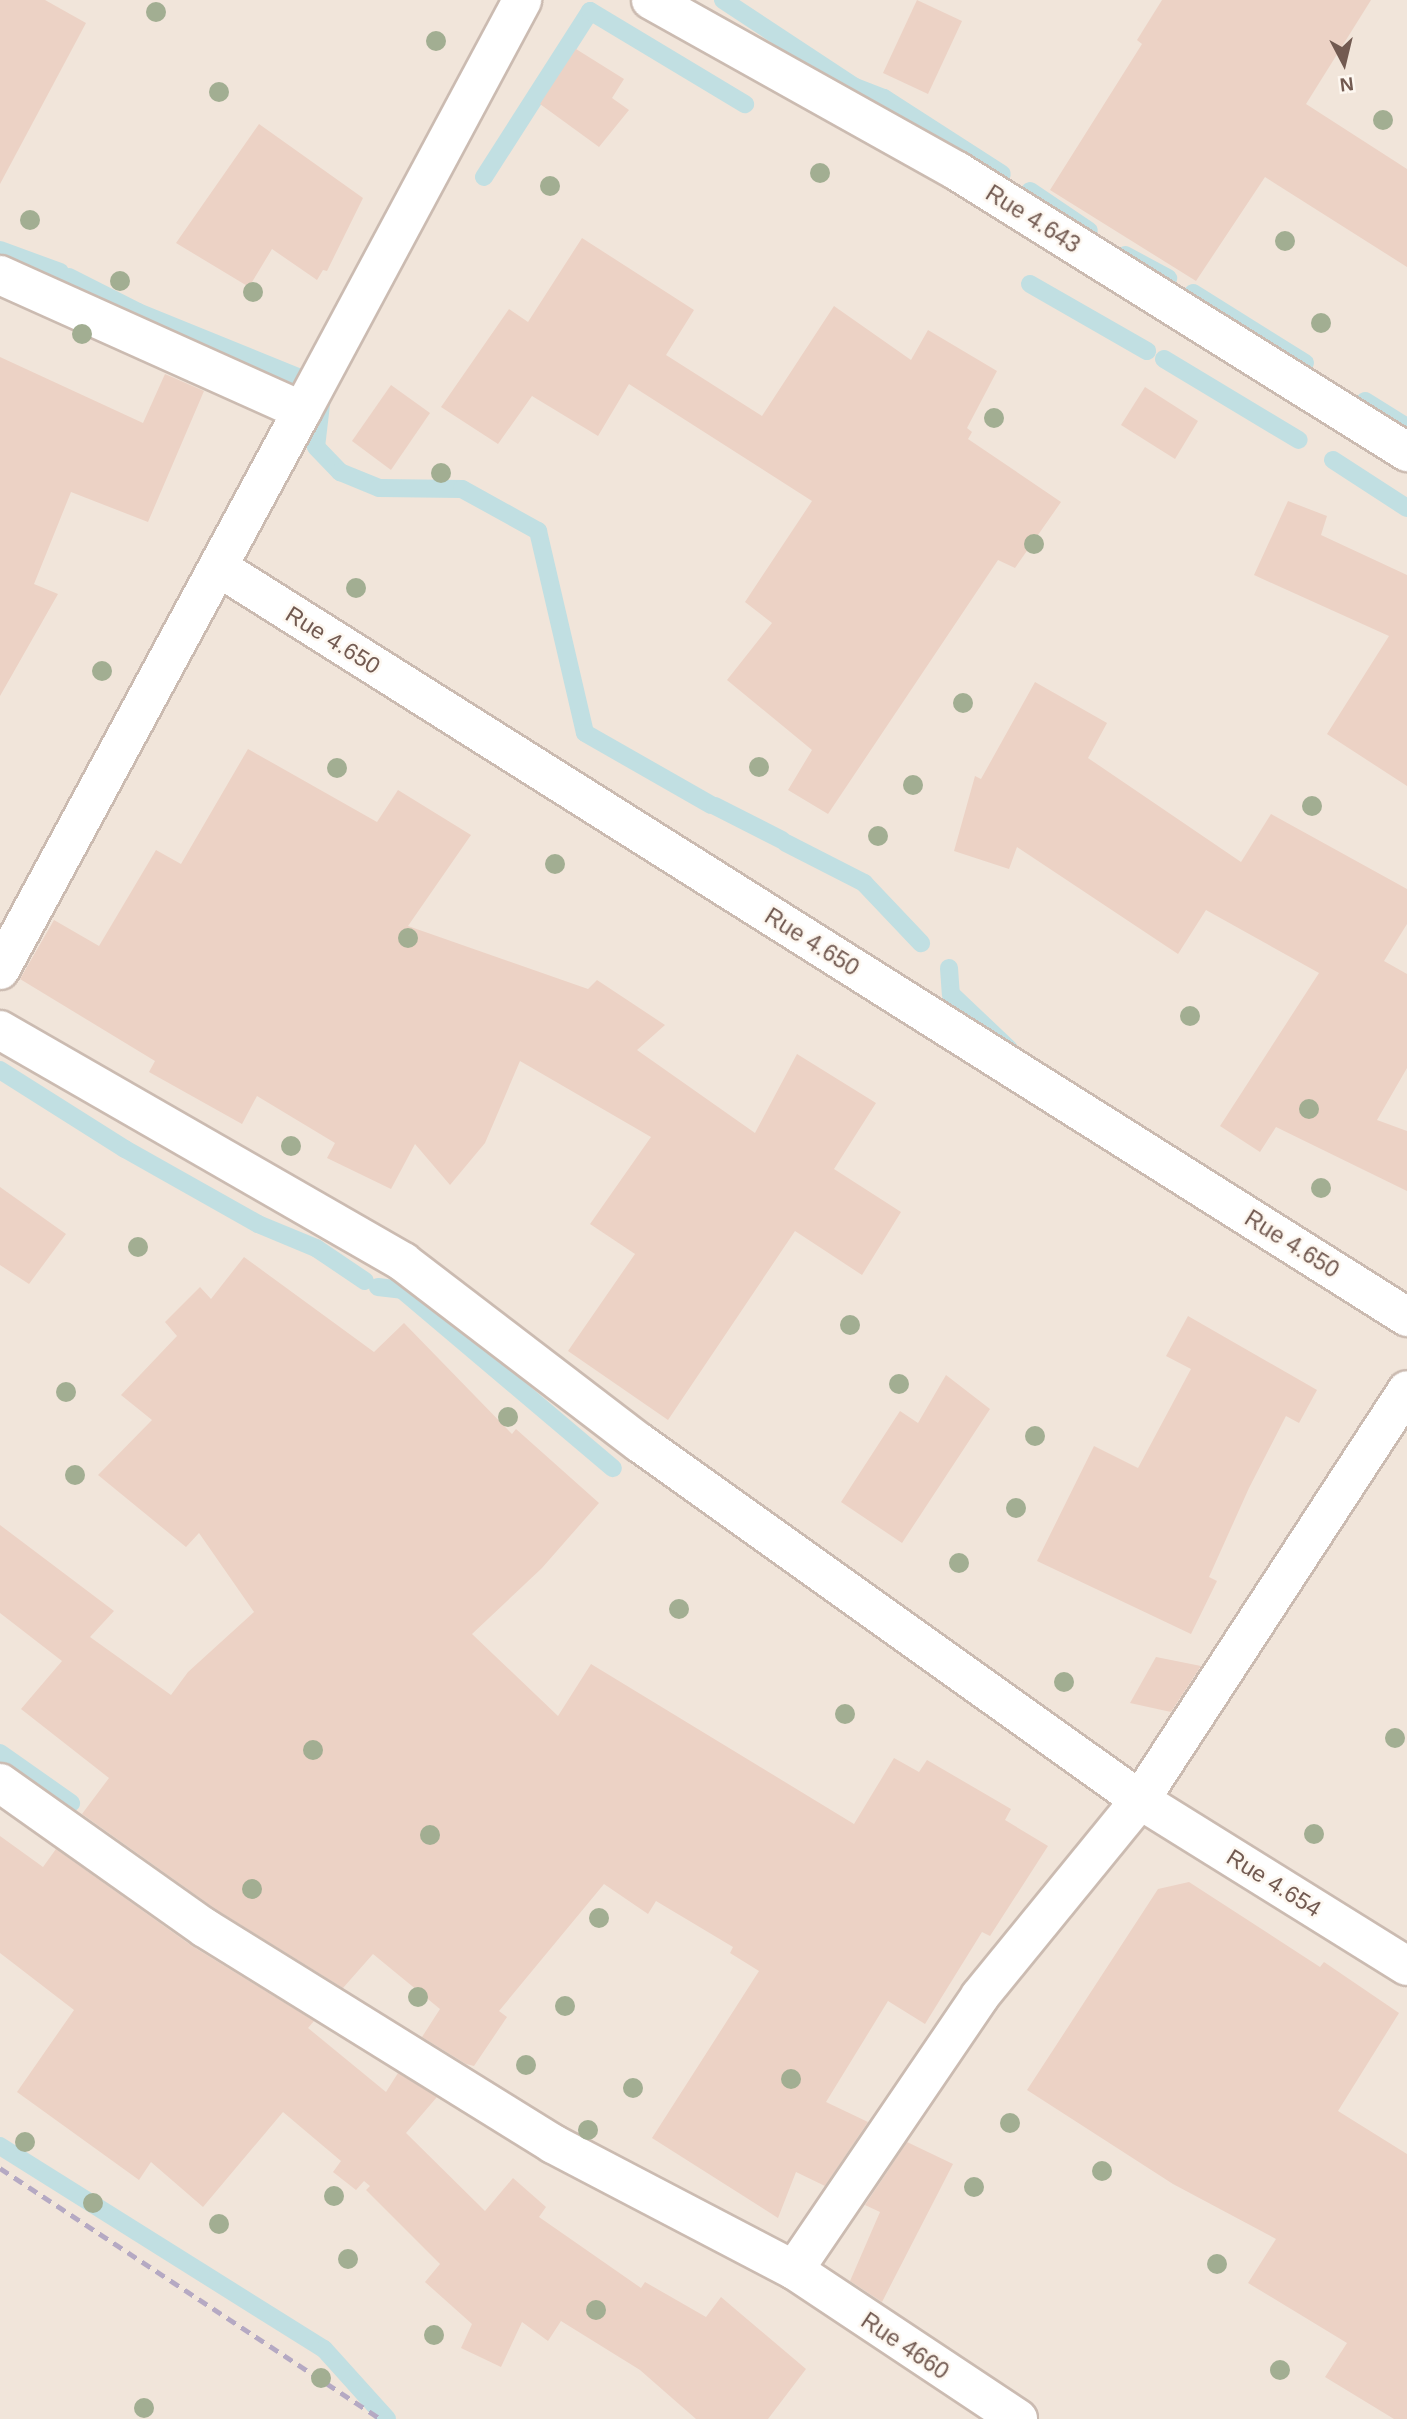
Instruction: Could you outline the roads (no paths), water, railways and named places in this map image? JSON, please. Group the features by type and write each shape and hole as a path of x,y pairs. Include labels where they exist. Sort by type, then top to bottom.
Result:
{"street":[{"path":"0,971 522,0"},
{"name":"Rue 4.643","path":"651,0 957,171 1407,452"},
{"path":"0,275 302,411"},
{"name":"Rue 4.650","path":"218,567 1407,1317"},
{"name":"Rue 4.654","path":"0,1030 403,1262 640,1443 1140,1800 1407,1966"},
{"path":"794,2270 981,1996 1140,1800 1407,1390"},
{"name":"Rue 4660","path":"0,1783 205,1928 553,2144 794,2270 1018,2419"}],"waterway":[{"path":"723,0 855,87 884,98 1002,174"},
{"path":"484,177 590,11 745,104"},
{"path":"1030,191 1089,231"},
{"path":"0,250 60,272"},
{"path":"1125,255 1168,278"},
{"path":"69,277 138,312 303,379"},
{"path":"1030,284 1147,351"},
{"path":"1193,293 1305,363"},
{"path":"1164,359 1299,440"},
{"path":"322,396 316,447 340,472 379,488 462,489 538,531 585,733 711,805"},
{"path":"1365,401 1407,427"},
{"path":"1333,460 1407,508"},
{"path":"715,806 782,840"},
{"path":"786,843 864,883 921,943"},
{"path":"949,968 951,994 1009,1049"},
{"path":"0,1070 125,1149 258,1224 316,1248 365,1281"},
{"path":"378,1287 402,1290 613,1468"},
{"path":"0,1753 71,1803"},
{"path":"0,2146 324,2349 387,2419"}],"railway":[{"path":"0,2168 381,2419"}]}
